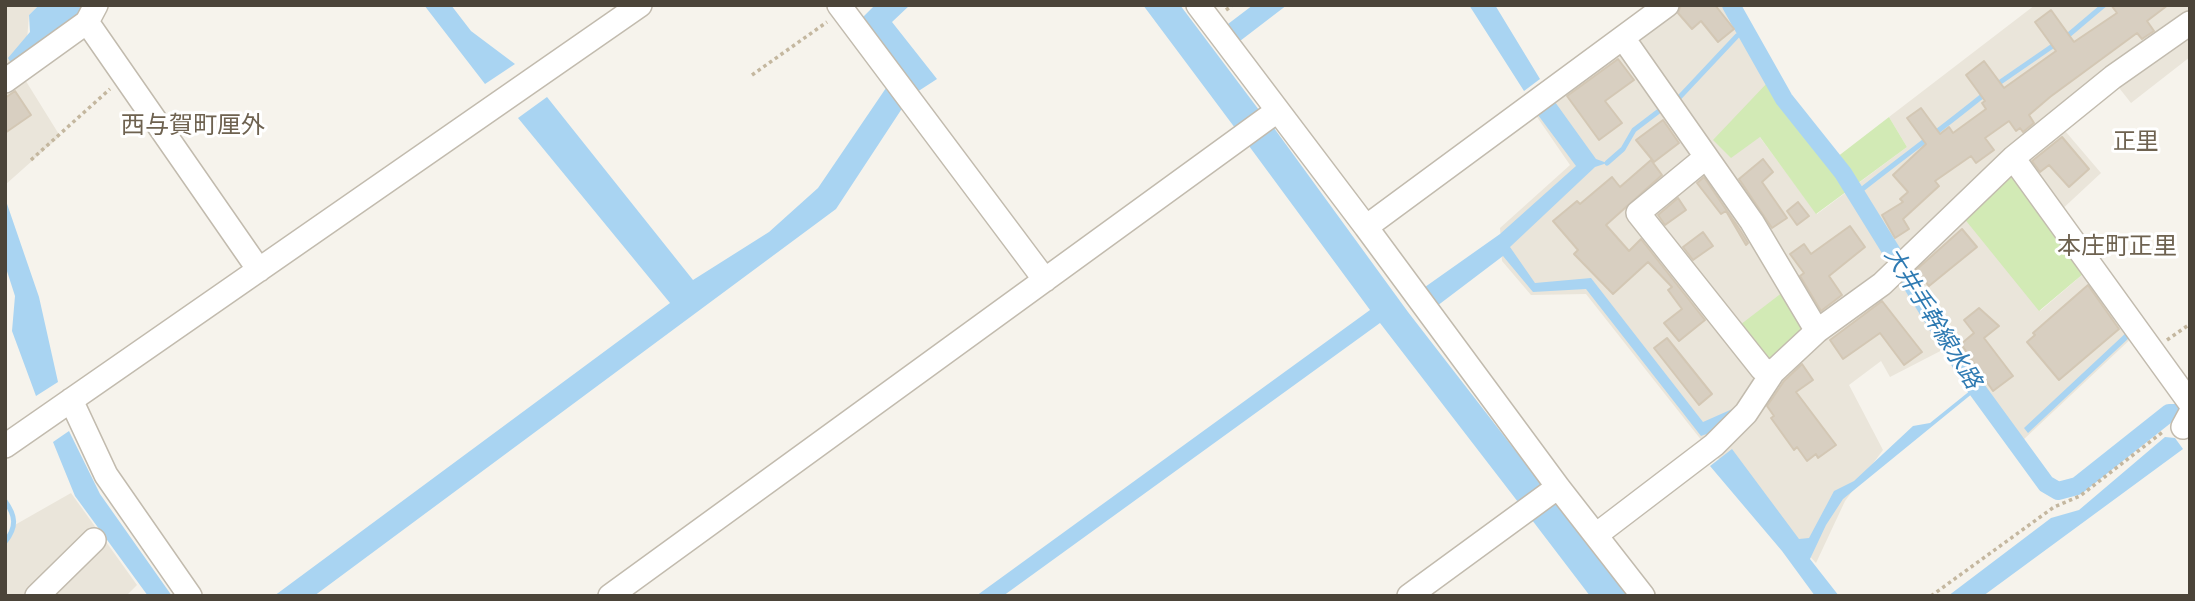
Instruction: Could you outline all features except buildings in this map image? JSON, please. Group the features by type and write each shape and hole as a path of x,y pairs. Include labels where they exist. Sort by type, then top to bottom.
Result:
{"street":[{"path":"5,446 640,5"},
{"path":"1198,5 1558,487 1643,596"},
{"path":"1366,227 1667,5"},
{"path":"841,8 1045,280"},
{"path":"5,81 91,14 125,76 259,270"},
{"path":"1596,535 1714,445 1746,414 1773,372 1817,331 1902,265 2013,158 2094,92 2190,23"},
{"path":"1623,38 1752,222 1817,331"},
{"path":"610,596 1278,111"},
{"path":"1705,158 1638,213 1762,369 1773,372"},
{"path":"2013,158 2190,403"},
{"path":"71,400 106,475 190,596"},
{"path":"1409,596 1558,487"},
{"path":"37,596 94,540"}],"path":[{"path":"752,75 841,8"},
{"path":"31,160 125,76"},
{"path":"2154,350 2190,324"},
{"path":"1931,596 2054,507 2080,496 2166,429 2186,420"}],"shaded area":[{"path":"5,5 39,5 29,15 24,78 60,136 5,185"},
{"path":"1654,5 1725,5 1770,82 1759,136 1817,214 1907,147 1889,117 2035,5 2190,5 2190,57 2131,103 2116,84 2060,125 2101,173 2058,213 2040,311 2089,269 2136,334 2022,441 1954,344 1890,377 1881,361 1849,385 1883,450 1845,501 1816,563 1702,441 1586,294 1531,295 1502,261 1500,228 1570,165 1535,114"},
{"path":"71,493 137,585 126,596 5,596 5,539 13,526"}],"green space":[{"path":"1769,81 1780,102 1828,164 1889,117 1907,147 1816,214 1760,137 1731,158 1713,140"},
{"path":"2014,166 2089,269 2039,311 1963,217"},
{"path":"1783,292 1804,322 1804,332 1772,361 1761,359 1736,328"}],"water":[{"path":"39,5 85,5 61,34 14,68 8,58 30,32 29,15"},
{"path":"424,5 451,5 471,31 515,64 485,84"},
{"path":"875,5 910,5 892,22 937,79 917,92 863,17"},
{"path":"1143,5 1180,5 1259,110 1235,128"},
{"path":"1253,5 1287,5 1240,41 1228,24"},
{"path":"1469,5 1495,5 1540,79 1524,91"},
{"path":"886,88 903,107 836,209 314,596 274,596 670,303 518,118 547,97 693,280 769,232 818,188"},
{"path":"1555,102 1596,159 1607,163 1595,167 1510,247 1535,283 1591,278 1703,422 1746,403 1715,431 1701,436 1586,289 1533,292 1503,256 1437,306 1425,287 1500,234 1576,166 1538,115"},
{"path":"1274,128 1408,312 1542,485 1518,502 1380,323 1003,596 976,596 1370,310 1249,146"},
{"path":"5,198 39,297 58,382 36,396 12,331 15,296 5,265"},
{"path":"2128,331 2131,336 2028,433 2024,428"},
{"path":"1971,390 1973,393 1843,499 1826,525 1810,559 1839,596 1815,596 1782,551 1710,466 1732,449 1799,539 1809,538 1834,491 1854,481 1913,426 1930,423"},
{"path":"69,431 100,494 172,596 148,596 75,496 53,442"},
{"path":"2165,437 2175,438 2183,449 1983,596 1948,596 2051,518 2079,510"},
{"path":"1556,503 1628,596 1590,596 1532,520"}],"waterway":[{"name":"大井手幹線水路","path":"1731,5 1784,99 1843,173 1976,388 2046,484 2058,491 2077,486 2169,413 2179,413 2190,420"},
{"path":"2065,38 2104,5"},
{"path":"1675,102 1737,36"},
{"path":"1996,85 2057,43"},
{"path":"1856,194 1986,93"},
{"path":"1607,163 1623,149 1634,130 1659,111"},
{"path":"5,501 14,522 5,542"}],"district":[{"name":"西与賀町厘外","path":"193,125"},
{"name":"正里","path":"2136,141"},
{"name":"本庄町正里","path":"2117,246"}]}
